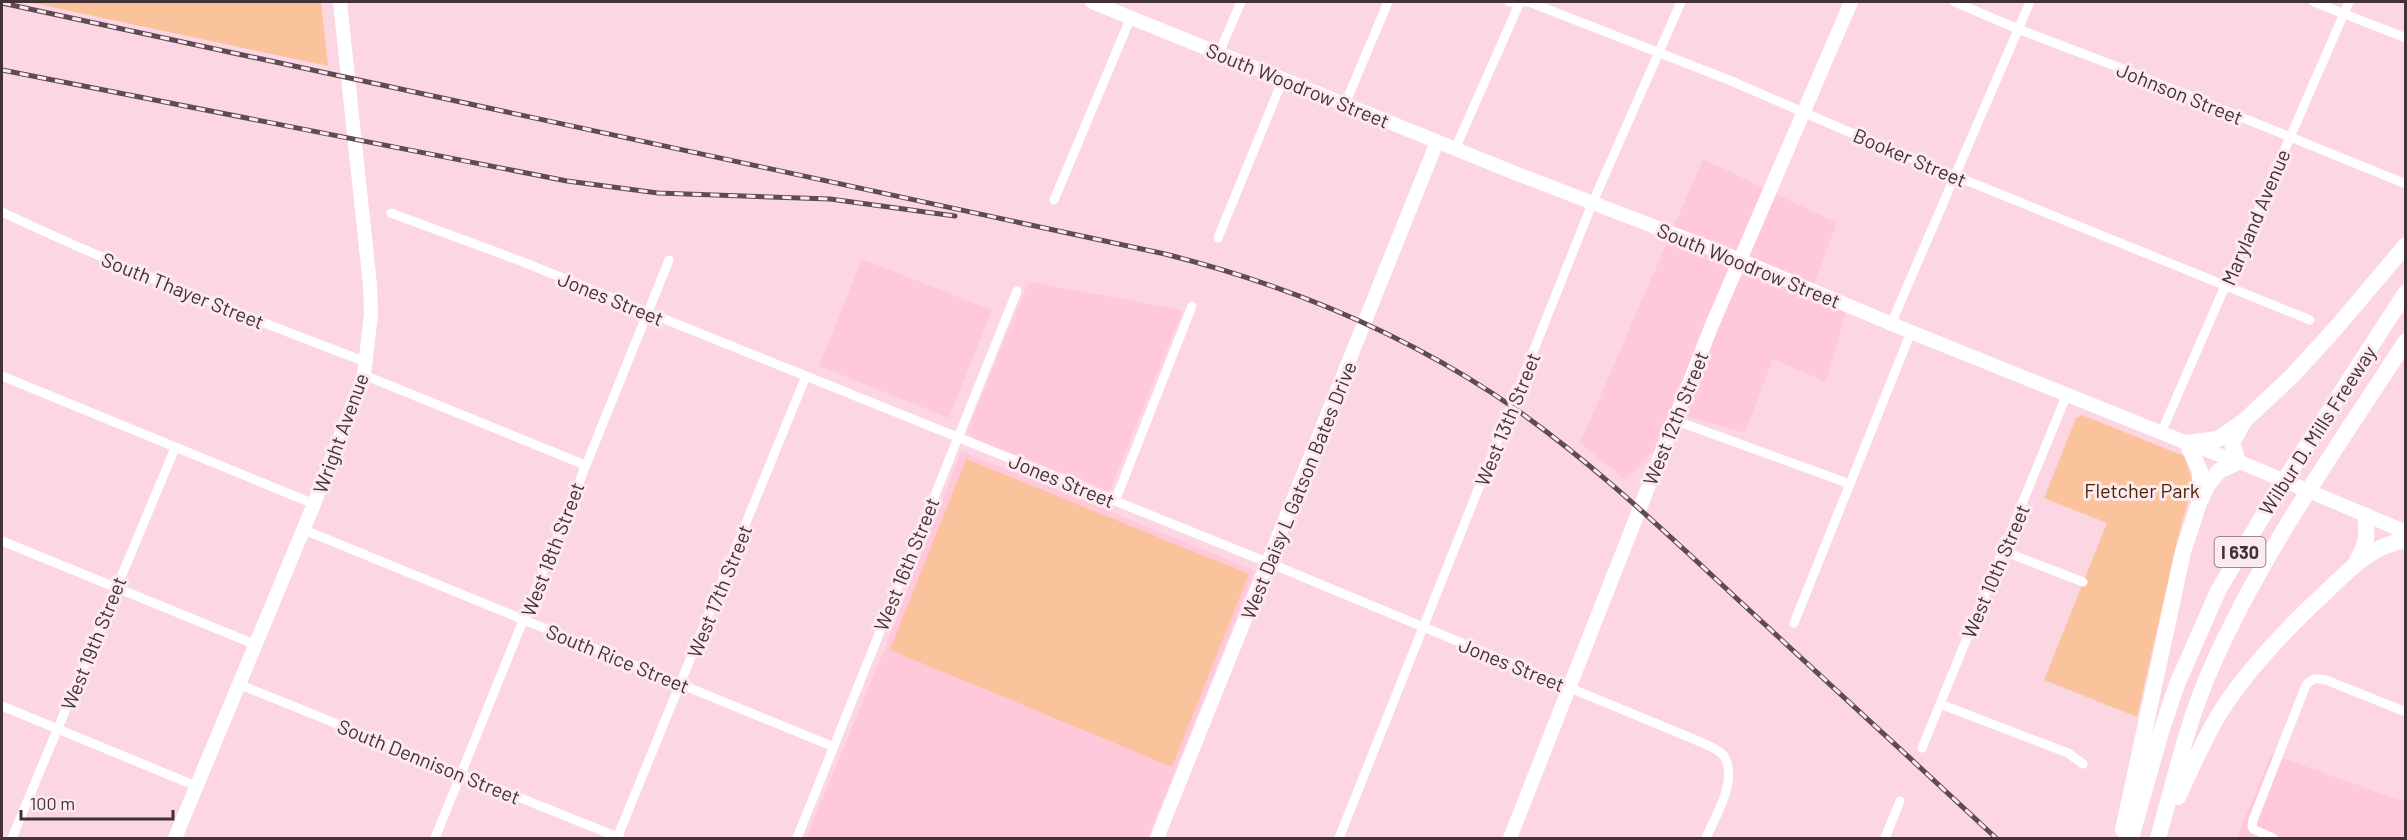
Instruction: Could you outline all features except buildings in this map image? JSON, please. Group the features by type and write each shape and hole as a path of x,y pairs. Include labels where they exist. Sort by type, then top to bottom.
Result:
{"highway":[{"path":"2199,503 2200,471 2187,443 2218,439 2244,421 2292,376 2336,329 2406,245"},
{"name":"Wilbur D. Mills Freeway","path":"2131,838 2177,684 2219,589 2282,484 2406,292"},
{"name":"Wilbur D. Mills Freeway","path":"2159,838 2196,706 2229,627 2300,503 2406,341"},
{"path":"2121,838 2175,585 2199,503 2216,474 2242,464 2232,443 2244,421"},
{"path":"2355,564 2364,550 2368,533 2364,515"},
{"path":"2159,838 2206,738 2241,682 2277,641 2355,564 2371,551 2406,540"}],"main road":[{"name":"Wright Avenue","path":"176,838 314,504 365,369 371,314 370,285 340,2"},
{"name":"South Woodrow Street","path":"1092,2 1592,204 1739,260 1891,324 2406,532"},
{"name":"West 12th Street","path":"1510,838 1739,260 1851,2"},
{"name":"West Daisy L Gatson Bates Drive","path":"1157,838 1437,142"}],"street":[{"path":"1219,53 1241,2"},
{"path":"1345,104 1388,2"},
{"name":"Booker Street","path":"1509,2 1529,2 1804,111 1955,176 2310,320"},
{"path":"1455,149 1520,2"},
{"name":"West 13th Street","path":"1339,838 1592,204 1681,2"},
{"name":"Johnson Street","path":"1955,2 2406,184"},
{"path":"1891,324 2030,2"},
{"path":"2314,2 2406,38"},
{"name":"Maryland Avenue","path":"2162,433 2349,2"},
{"path":"1054,200 1131,17"},
{"path":"1218,238 1283,79"},
{"name":"South Thayer Street","path":"2,212 585,465"},
{"name":"Jones Street","path":"391,213 493,250 1269,563 1703,743 1721,753 1726,760 1728,776 1724,797 1706,838"},
{"name":"West 18th Street","path":"435,838 669,260"},
{"name":"West 16th Street","path":"797,838 1017,291"},
{"path":"1115,501 1192,306"},
{"path":"1794,623 1911,332"},
{"path":"2,376 314,504"},
{"name":"West 17th Street","path":"618,838 806,376"},
{"name":"West 10th Street","path":"1922,747 2067,394"},
{"path":"1674,420 1850,484"},
{"name":"West 19th Street","path":"12,838 175,448"},
{"name":"South Rice Street","path":"302,529 834,747"},
{"path":"2,541 255,644"},
{"path":"2003,551 2082,582"},
{"path":"2273,838 2255,830 2252,826 2306,685 2310,681 2317,678 2326,680 2406,712"},
{"name":"South Dennison Street","path":"238,684 618,838"},
{"path":"1940,704 2068,753 2083,764"},
{"path":"2,706 196,786"},
{"path":"1885,838 1900,801"}],"shaded area":[{"path":"1703,159 1837,223 1809,297 1846,313 1826,382 1773,359 1745,433 1686,416 1626,480 1580,443"},
{"path":"862,259 992,310 949,418 819,366"},
{"path":"1028,283 1183,310 1110,490 973,438 967,431"},
{"path":"961,451 1252,569 1254,573 1148,838 806,838 885,648"},
{"path":"2271,754 2405,802 2405,838 2237,838"}],"green space":[{"path":"28,2 321,2 328,66"},
{"name":"Fletcher Park","path":"2082,415 2184,456 2193,483 2178,537 2137,717 2044,680 2107,523 2044,498 2076,418"},
{"path":"966,459 1249,574 1172,767 890,650"}],"railway":[{"path":"2,3 1165,254 1251,279 1334,310 1375,328 1454,370 1525,415 1556,439 1647,515 1996,838"},
{"path":"2,70 567,181 658,193 830,199 955,216"}]}
